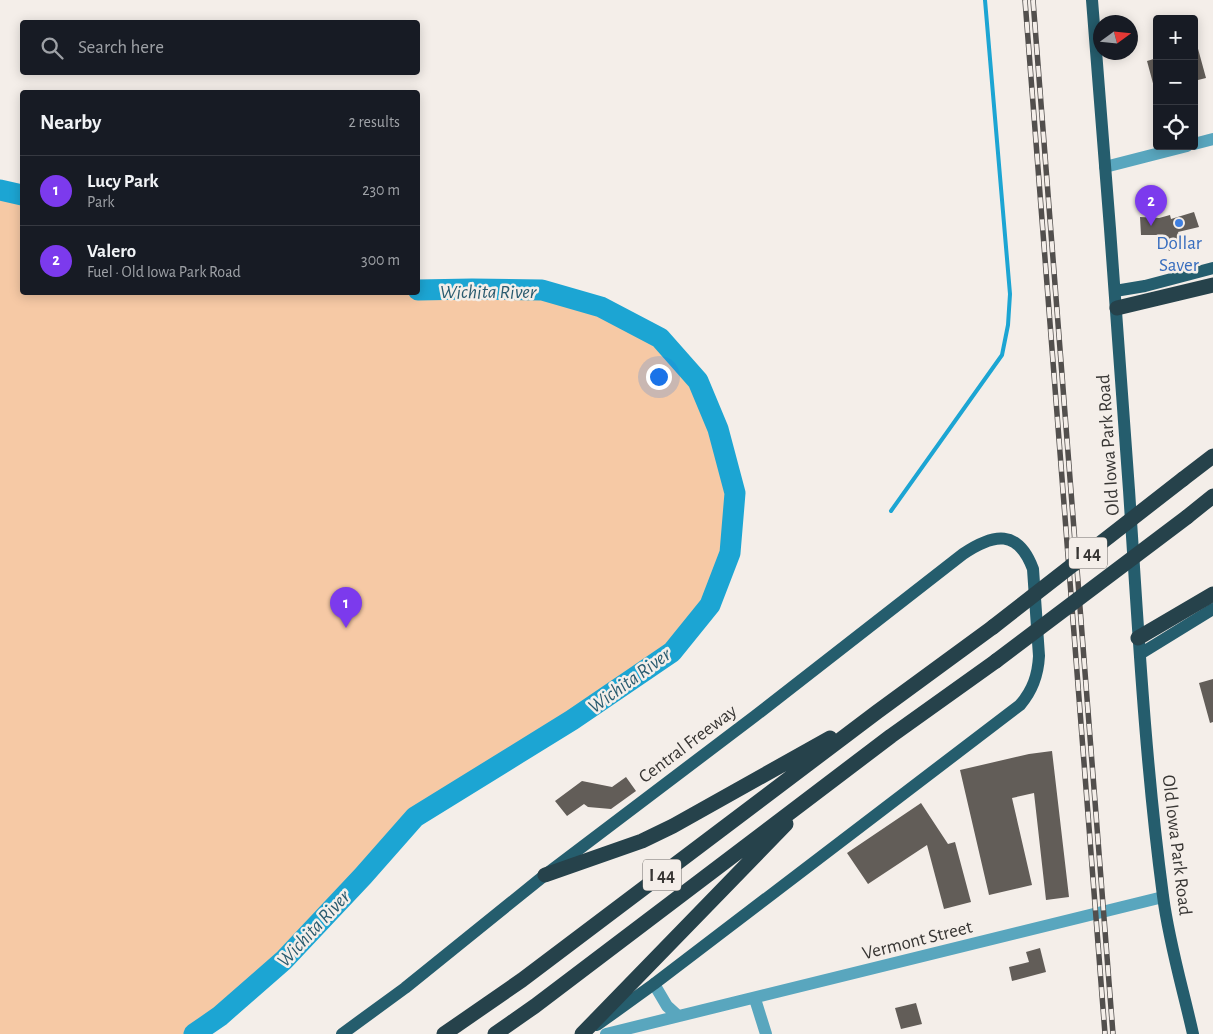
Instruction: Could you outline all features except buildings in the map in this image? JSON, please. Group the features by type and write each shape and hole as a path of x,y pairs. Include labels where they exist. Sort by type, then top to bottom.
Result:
{"highway":[{"path":"1117,308 1213,285"},
{"name":"I 44","path":"444,1034 586,932 877,712 993,627 1213,456"},
{"name":"I 44","path":"495,1034 824,786 996,661 1213,496"},
{"path":"1138,638 1213,594"},
{"path":"545,875 642,841 673,826 877,712"},
{"path":"584,1034 824,786"}],"main road":[{"name":"Old Iowa Park Road","path":"1092,0 1117,308 1138,638 1149,765 1163,897 1194,1034"},
{"path":"1115,291 1145,286 1213,268"},
{"name":"Central Freeway","path":"342,1034 405,988 545,875 977,545 989,539 1002,537 1014,541 1023,548 1033,569 1039,656 1039,670 1030,694 1020,705 654,984 584,1034"},
{"path":"1140,654 1213,609"}],"street":[{"path":"1198,143 1213,139"},
{"path":"1106,167 1172,150"},
{"name":"Vermont Street","path":"606,1034 755,999 1163,897"},
{"path":"654,984 667,1006 678,1016"},
{"path":"755,999 766,1034"}],"shaded area":[{"path":"0,190 20,195 20,295 420,295 420,290 542,290 601,307 660,338 698,381 718,429 735,493 730,553 710,605 672,652 572,720 415,817 363,876 284,960 220,1016 194,1034 0,1034"}],"waterway":[{"path":"891,511 1002,355 1008,325 1010,294 985,0"},
{"name":"Wichita River","path":"0,190 20,195"},
{"name":"Wichita River","path":"194,1034 220,1016 284,960 363,876 415,817 572,720 672,652 710,605 730,553 735,493 718,429 698,381 660,338 601,307 542,290 420,290"}],"railway":[{"path":"1025,0 1105,1034"},
{"path":"1033,0 1113,1034"}],"place":[{"name":"Dollar Saver","path":"1179,223"},
{"name":"Valero","path":"1151,226"},
{"name":"Lucy Park","path":"346,628"}]}
